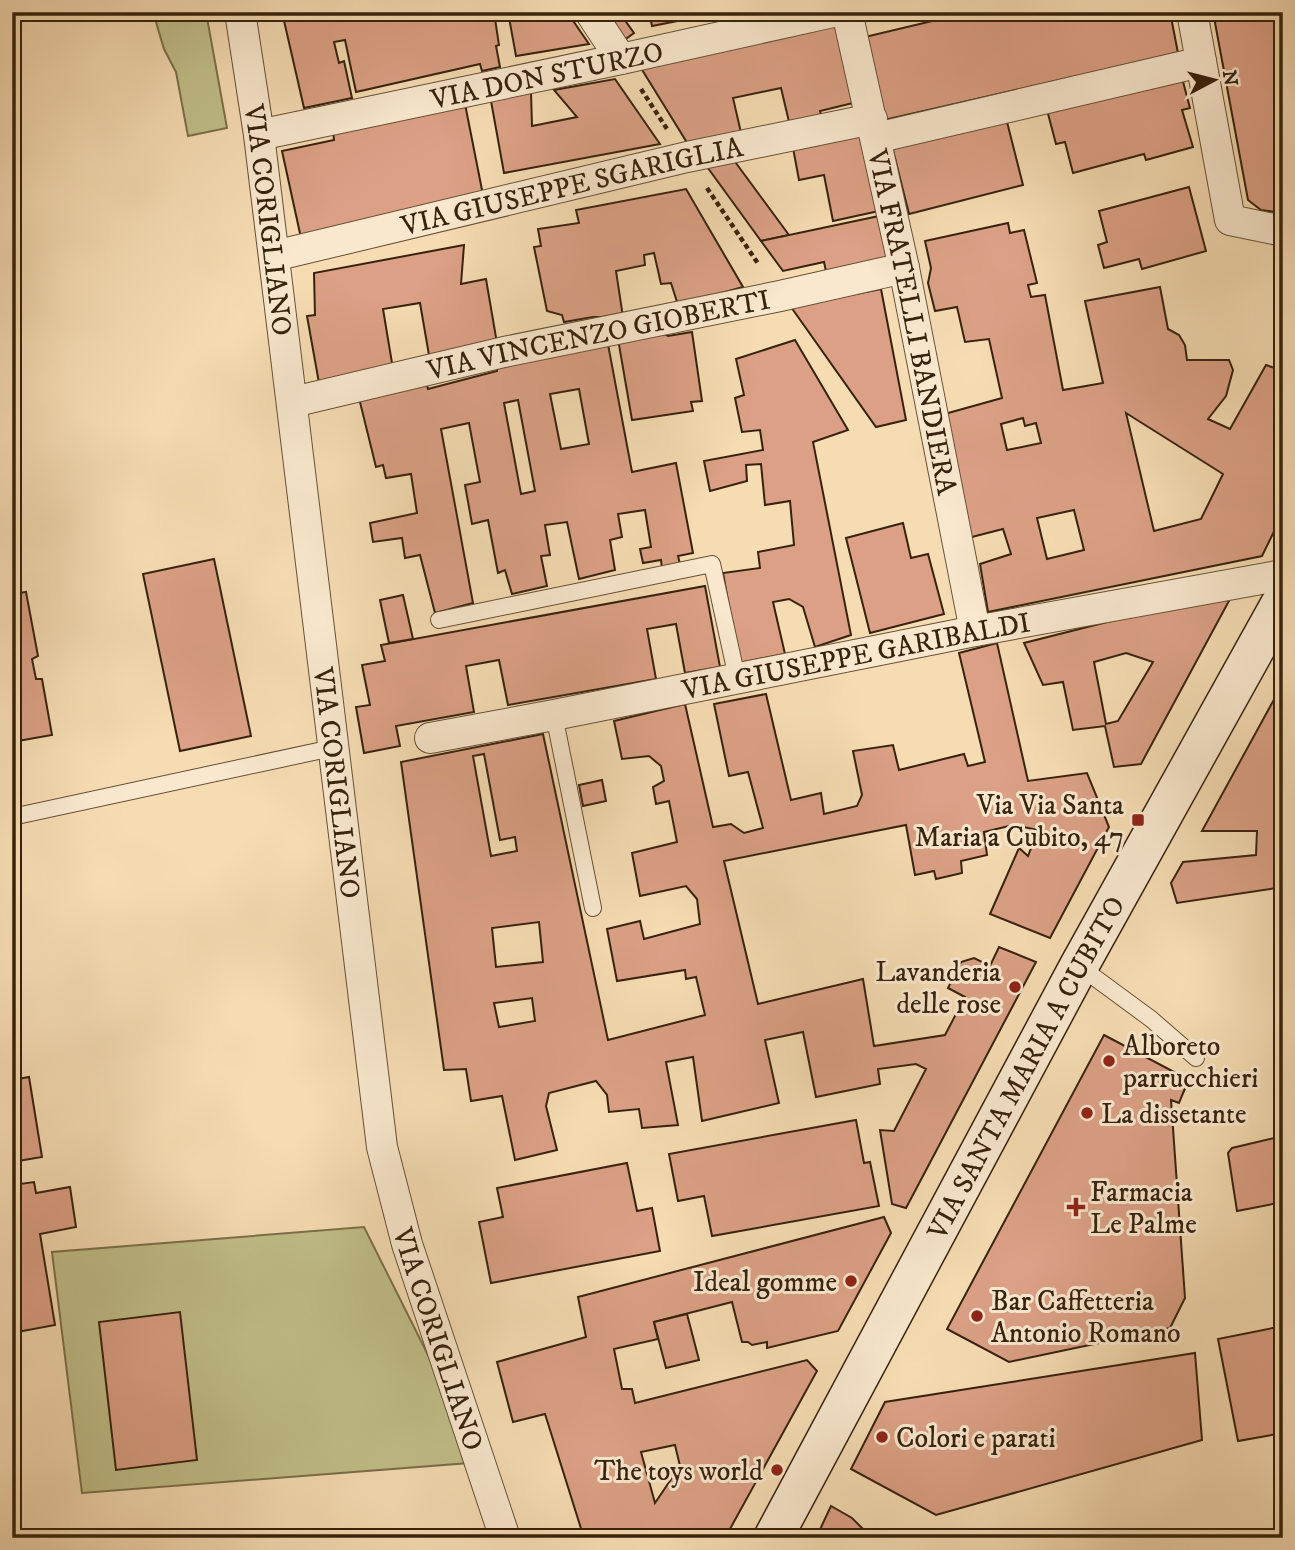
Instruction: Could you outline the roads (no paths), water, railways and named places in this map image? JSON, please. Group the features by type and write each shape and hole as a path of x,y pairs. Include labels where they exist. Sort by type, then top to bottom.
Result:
{"main road":[{"name":"VIA SANTA MARIA A CUBITO","path":"773,1538 1079,966 1283,599"}],"street":[{"name":"VIA CORIGLIANO","path":"240,12 259,135 382,1147 407,1244 505,1538"},
{"path":"590,12 621,59"},
{"name":"VIA DON STURZO","path":"259,135 833,12"},
{"name":"VIA FRATELLI BANDIERA","path":"847,12 904,268 975,631"},
{"path":"1192,12 1230,220 1283,230"},
{"name":"VIA GIUSEPPE SGARIGLIA","path":"274,256 687,157 874,128 1201,62"},
{"name":"VIA VINCENZO GIOBERTI","path":"292,402 504,352 904,268"},
{"name":"VIA GIUSEPPE GARIBALDI","path":"430,738 975,631 1283,575"}],"lane":[{"path":"439,620 712,564 737,678"},
{"path":"554,715 593,908"},
{"path":"12,817 332,748"},
{"path":"1079,966 1151,1019 1196,1058"}],"place":[{"name":"Via Via Santa Maria a Cubito, 47","path":"1138,820"},
{"name":"Lavanderia delle rose","path":"1015,987"},
{"name":"Alboreto parrucchieri","path":"1109,1061"},
{"name":"La dissetante","path":"1087,1113"},
{"name":"Farmacia Le Palme","path":"1076,1207"},
{"name":"Ideal gomme","path":"851,1281"},
{"name":"Bar Caffetteria Antonio Romano","path":"977,1316"},
{"name":"Colori e parati","path":"882,1437"},
{"name":"The toys world","path":"777,1470"}]}
